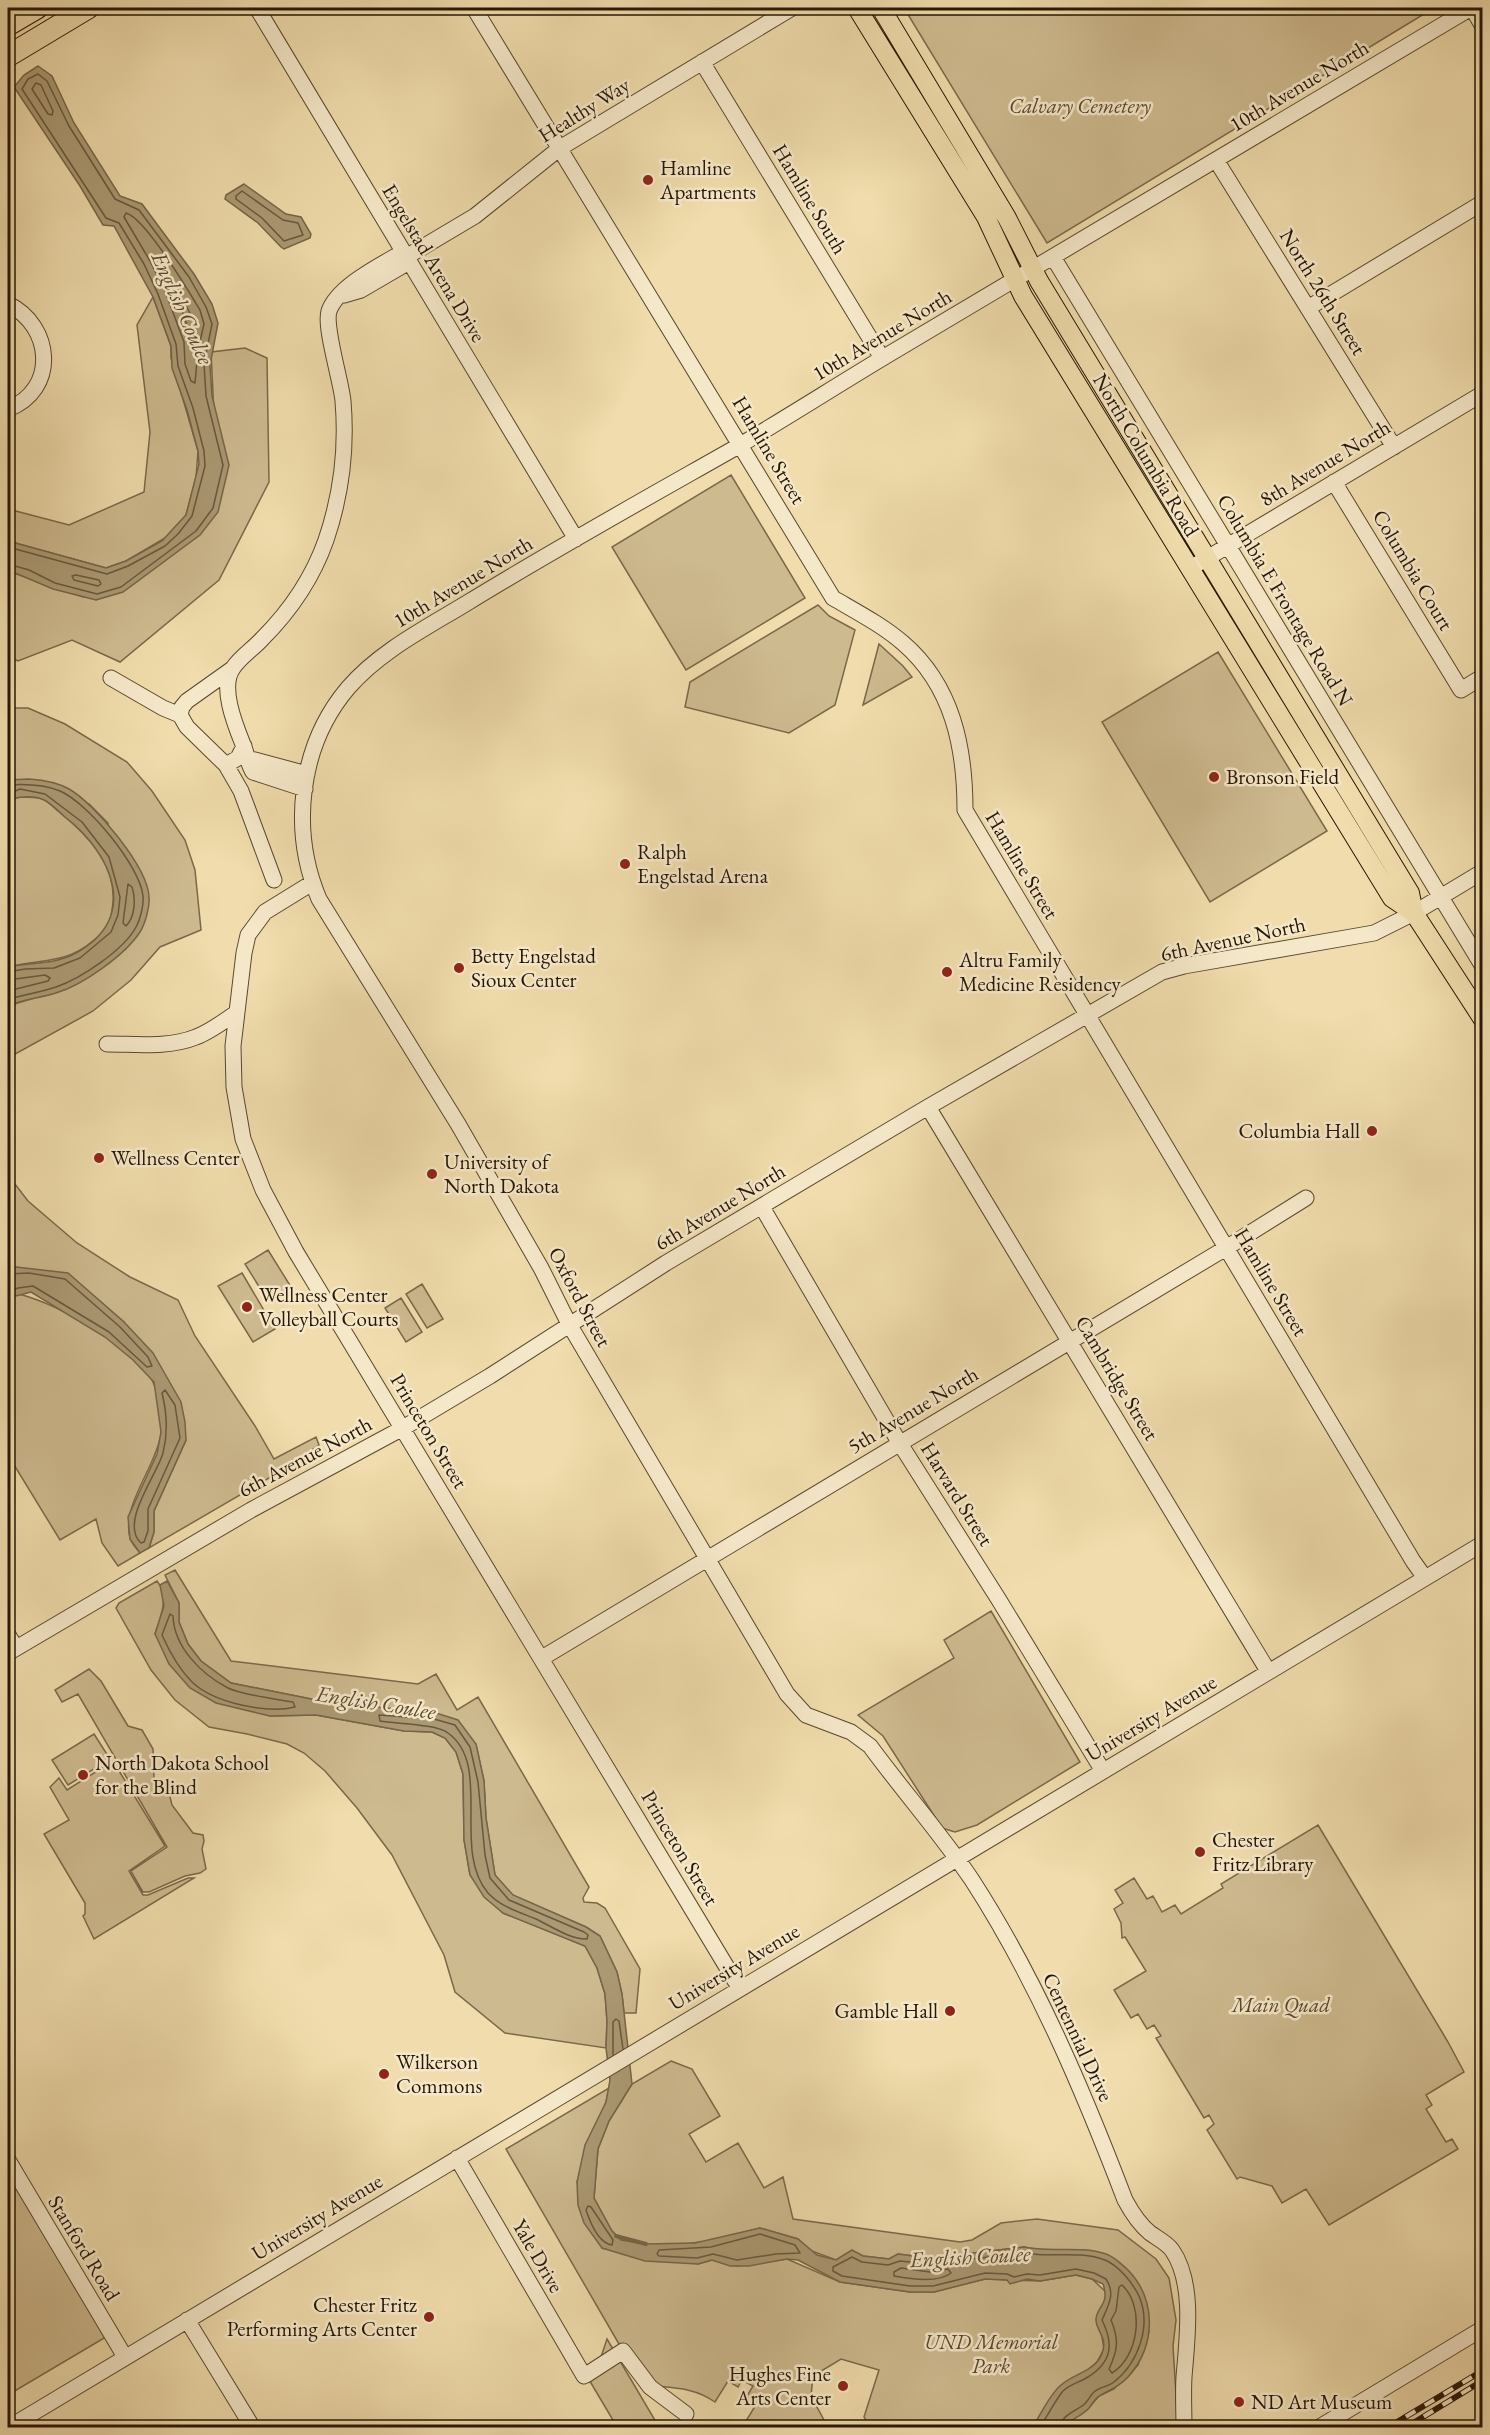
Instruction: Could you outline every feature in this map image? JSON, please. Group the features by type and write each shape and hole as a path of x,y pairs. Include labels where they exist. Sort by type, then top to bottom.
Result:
{"highway":[{"path":"8,25 37,8"},
{"path":"8,56 88,8"}],"main road":[{"name":"North Columbia Road","path":"857,8 986,217 1015,280 1189,569 1392,898 1414,913"},
{"name":"North Columbia Road","path":"881,8 1007,218 1033,269 1206,559 1410,893 1414,913 1482,1018"}],"street":[{"name":"Engelstad Arena Drive","path":"257,8 576,539"},
{"name":"Hamline Street","path":"474,8 833,598 903,643 927,667 944,693 957,728 963,760 965,810 1425,1578"},
{"name":"Healthy Way","path":"232,669 263,639 301,591 316,566 333,518 341,476 344,426 338,371 328,321 333,304 359,279 406,257 475,216 560,148 792,8"},
{"name":"10th Avenue North","path":"329,715 348,689 373,663 494,585 741,444 1472,8"},
{"path":"1472,8 1482,25"},
{"name":"Hamline South","path":"702,62 882,358"},
{"name":"North 26th Street","path":"1216,160 1394,447"},
{"path":"1308,308 1482,203"},
{"name":"Columbia E Frontage Road N","path":"1053,257 1482,965"},
{"path":"8,304 19,310 38,330 44,354 39,380 31,393 24,401 8,409"},
{"name":"8th Avenue North","path":"1189,569 1482,394"},
{"name":"Columbia Court","path":"1334,482 1461,690 1482,677"},
{"path":"180,715 187,701 232,669"},
{"path":"232,669 229,684 231,713 245,752 306,782"},
{"path":"111,678 163,708 180,715 187,727 226,765 241,791 274,880"},
{"name":"Oxford Street","path":"329,715 312,751 301,830 312,883 327,913 458,1124 541,1268 569,1324 706,1559 788,1694 806,1715 851,1732 870,1746 943,1840"},
{"path":"226,765 245,752"},
{"name":"6th Avenue North","path":"10,1645 403,1428 490,1376 569,1324 928,1107 1162,972 1184,966 1374,933 1414,913 1482,872"},
{"name":"Princeton Street","path":"312,883 271,907 248,935 244,953 233,1046 234,1087 243,1139 252,1167 296,1252 740,1989"},
{"path":"107,1044 166,1044 184,1040 196,1037 236,1013"},
{"name":"Cambridge Street","path":"928,1107 1268,1671"},
{"name":"5th Avenue North","path":"542,1658 1306,1198"},
{"name":"Harvard Street","path":"762,1207 899,1442 1103,1771"},
{"name":"University Avenue","path":"8,2427 1482,1544"},
{"name":"Centennial Drive","path":"943,1840 979,1891 1040,2003 1084,2097 1125,2200 1135,2217 1149,2232 1171,2249 1184,2285 1188,2317 1184,2427"},
{"name":"Yale Drive","path":"457,2158 585,2375 623,2351 650,2387 686,2414"},
{"name":"Stanford Road","path":"8,2160 125,2357"},
{"path":"187,2320 253,2427"},
{"path":"1318,2427 1482,2329"}],"green space":[{"name":"Calvary Cemetery","path":"904,8 1434,8 1047,243"},
{"path":"153,297 171,346 171,358 198,451 196,478 186,515 165,538 126,561 106,568 8,541 8,509 69,525 144,492 150,432 137,325"},
{"path":"245,348 267,358 269,482 219,580 120,662 72,640 18,661 8,656 8,571 83,597 215,514 211,352"},
{"path":"731,475 805,598 686,670 612,547"},
{"path":"818,605 829,616 855,630 835,705 789,733 685,707 690,682"},
{"path":"879,644 912,677 863,705"},
{"name":"Bronson Field","path":"1218,652 1327,831 1210,902 1102,722"},
{"path":"8,708 28,708 65,724 127,762 152,791 185,840 195,870 201,930 160,947 131,980 93,1011 8,1058 8,1006 73,986 126,949 108,823 89,804 8,780"},
{"path":"20,797 45,800 90,842 99,854 111,880 112,913 104,931 80,950 59,958 8,967 8,800"},
{"path":"8,1175 28,1201 77,1243 130,1277 178,1300 195,1336 255,1426 274,1459 316,1437 319,1445 281,1471 149,1548 154,1532 154,1511 186,1440 124,1322 68,1274 8,1269"},
{"path":"268,1250 291,1287 268,1301 245,1264"},
{"name":"Wellness Center Volleyball Courts","path":"242,1273 275,1329 253,1342 218,1286"},
{"path":"422,1284 443,1319 427,1328 406,1294"},
{"path":"19,1294 55,1307 110,1340 140,1366 154,1385 159,1407 161,1434 153,1460 130,1512 131,1540 140,1553 118,1566 102,1543 96,1519 60,1540 8,1455 8,1299"},
{"path":"401,1298 422,1332 406,1342 385,1308"},
{"path":"175,1570 231,1661 418,1684 436,1674 457,1710 478,1697 589,1887 583,1898 584,1902 597,1903 605,1908 640,1969 636,2013 624,2013 617,1972 600,1936 586,1927 512,1895 495,1875 486,1818 484,1781 476,1744 381,1709 326,1702 231,1683 201,1661 188,1644 179,1622 179,1603 165,1575"},
{"path":"157,1581 161,1587 163,1601 155,1634 270,1716 316,1715 404,1731 432,1732 445,1738 456,1752 463,1774 464,1840 470,1875 503,1913 585,1946 597,1968 605,1994 606,2048 505,2033 455,1992 444,1955 392,1855 357,1808 325,1771 304,1753 287,1744 209,1727 175,1700 151,1670 116,1608 119,1603"},
{"path":"991,1611 1080,1762 977,1825 955,1832 942,1828 883,1736 858,1715 954,1658 944,1640"},
{"path":"89,1669 101,1681 128,1726 142,1730 153,1749 154,1780 169,1793 172,1805 193,1833 203,1835 202,1849 206,1869 200,1873 185,1876 149,1892 143,1892 131,1871 167,1847 78,1694 62,1702 55,1690"},
{"path":"94,1734 110,1759 68,1785 52,1760"},
{"path":"113,1761 165,1846 129,1871 143,1895 188,1878 194,1878 94,1939 83,1916 85,1903 44,1834 69,1820 50,1787 59,1778 67,1790"},
{"name":"Main Quad","path":"1318,1825 1464,2072 1426,2095 1432,2105 1426,2109 1446,2142 1452,2139 1458,2149 1329,2225 1306,2189 1282,2203 1272,2186 1240,2177 1237,2179 1207,2130 1214,2124 1209,2115 1204,2118 1156,2038 1161,2036 1154,2025 1147,2029 1138,2014 1131,2018 1114,1990 1146,1971 1125,1937 1122,1938 1121,1923 1114,1909 1123,1903 1115,1890 1134,1878 1147,1899 1153,1896 1162,1912 1175,1905 1181,1914 1223,1888 1221,1884"},
{"path":"671,2061 692,2069 720,2116 689,2134 706,2162 738,2143 764,2188 783,2177 793,2219 960,2242 972,2240 1001,2223 1037,2219 1118,2230 1156,2259 1169,2278 1176,2320 1173,2346 1178,2427 1128,2427 1124,2423 1116,2427 1065,2427 1074,2417 1087,2410 1099,2396 1114,2389 1138,2365 1149,2331 1109,2256 1077,2250 1038,2250 1024,2247 930,2258 898,2254 889,2259 863,2256 852,2250 836,2260 809,2250 798,2239 760,2228 710,2241 656,2247 621,2240 612,2231 594,2198 598,2149 609,2121 632,2084"},
{"name":"UND Memorial Park","path":"609,2088 577,2182 602,2248 698,2264 712,2260 737,2266 787,2259 840,2282 910,2292 934,2292 985,2279 1040,2281 1076,2275 1092,2279 1106,2292 1101,2331 1104,2349 1097,2362 1032,2427 870,2427 864,2417 879,2370 841,2359 813,2376 811,2396 824,2420 821,2427 758,2427 746,2421 757,2403 747,2396 753,2386 742,2380 738,2387 728,2381 715,2402 693,2391 653,2386 623,2351 506,2149"},
{"path":"8,2160 111,2334 8,2395"},
{"path":"607,2339 659,2427 617,2427 588,2378 599,2363"}],"water":[{"path":"38,66 52,76 74,123 120,196 142,204 194,274 212,304 218,323 210,365 212,396 229,465 218,512 200,535 123,592 96,600 53,589 8,570 8,541 106,568 126,561 162,541 186,515 199,464 198,451 172,368 171,346 153,297 114,226 103,225 80,186 14,87 24,75"},
{"path":"244,184 286,214 301,217 311,234 310,238 284,249 281,247 258,223 225,199 226,195"},
{"path":"29,779 50,782 69,789 80,796 105,821 140,869 146,884 149,906 140,932 124,950 102,968 67,989 8,1006 8,967 50,962 74,954 95,940 108,923 113,905 113,886 107,867 82,832 44,800 26,797 8,800 8,780"},
{"path":"16,1267 68,1273 124,1322 153,1353 181,1402 186,1440 154,1511 154,1532 149,1548 140,1553 130,1539 128,1517 157,1454 161,1432 154,1382 133,1360 105,1337 31,1292 8,1298 8,1269"},
{"path":"167,1581 179,1603 179,1622 188,1644 201,1661 231,1683 326,1702 436,1713 458,1720 476,1744 484,1781 486,1818 495,1875 513,1895 586,1927 600,1936 617,1972 622,1994 632,2084 609,2121 598,2149 594,2198 612,2231 621,2240 645,2244 695,2243 760,2228 798,2239 817,2255 836,2260 852,2250 863,2256 889,2259 898,2254 930,2258 1024,2247 1096,2251 1112,2257 1128,2270 1144,2295 1148,2309 1148,2337 1144,2351 1128,2377 1098,2397 1086,2411 1065,2427 1032,2427 1057,2389 1091,2367 1103,2350 1104,2345 1096,2319 1105,2296 1103,2284 1076,2275 1040,2281 1027,2279 1010,2284 1007,2280 985,2279 934,2292 910,2292 840,2282 798,2260 787,2259 749,2266 730,2266 712,2260 698,2264 645,2261 602,2248 584,2223 578,2205 577,2182 585,2145 606,2102 610,2080 606,2048 605,1994 597,1968 585,1946 503,1913 484,1897 470,1875 464,1840 463,1774 456,1752 445,1738 432,1732 404,1731 316,1715 270,1716 216,1703 190,1688 169,1664 155,1634 164,1606 160,1585"}],"waterway":[{"name":"English Coulee","path":"616,2236 646,2244"}],"railway":[{"path":"1387,2428 1482,2371"},
{"path":"1405,2428 1482,2381"}],"place":[{"name":"Hamline Apartments","path":"648,180"},
{"name":"Bronson Field","path":"1214,777"},
{"name":"Ralph Engelstad Arena","path":"625,864"},
{"name":"Betty Engelstad Sioux Center","path":"459,968"},
{"name":"Altru Family Medicine Residency","path":"947,972"},
{"name":"Columbia Hall","path":"1372,1131"},
{"name":"Wellness Center","path":"99,1158"},
{"name":"University of North Dakota","path":"432,1174"},
{"name":"Wellness Center Volleyball Courts","path":"247,1307"},
{"name":"North Dakota School for the Blind","path":"83,1775"},
{"name":"Chester Fritz Library","path":"1200,1852"},
{"name":"Gamble Hall","path":"950,2011"},
{"name":"Wilkerson Commons","path":"384,2074"},
{"name":"Chester Fritz Performing Arts Center","path":"429,2317"},
{"name":"Hughes Fine Arts Center","path":"843,2386"},
{"name":"ND Art Museum","path":"1239,2402"}]}
